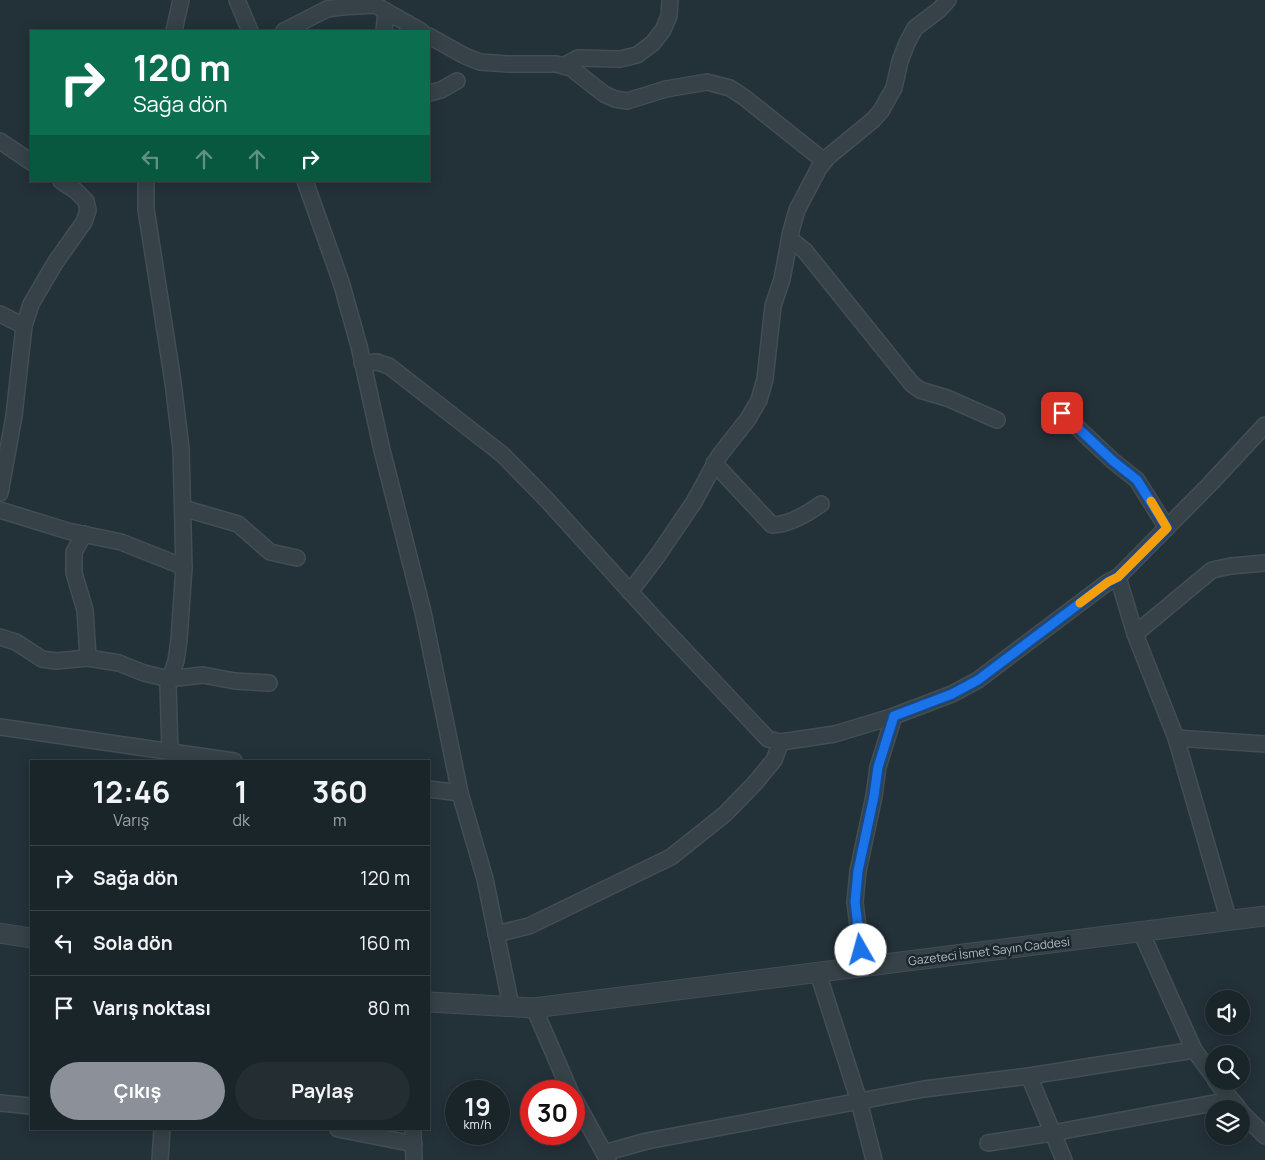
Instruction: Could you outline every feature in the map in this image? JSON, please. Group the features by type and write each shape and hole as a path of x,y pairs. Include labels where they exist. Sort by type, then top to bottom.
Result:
{"street":[{"path":"174,30 181,0"},
{"path":"237,0 250,30"},
{"path":"563,66 578,58 620,59 637,55 653,43 663,30 669,16 670,0"},
{"path":"630,592 694,502 714,463 748,419 759,400 765,379 773,306 782,279 797,210 819,168 824,161 881,111 894,88 900,62 915,28 939,10 948,0"},
{"path":"286,30 327,9 376,5 418,30"},
{"path":"376,5 384,30"},
{"path":"430,37 480,62 571,68 604,94 614,99 627,101 666,89 707,82 730,88 824,161"},
{"path":"430,94 457,81"},
{"path":"0,141 30,161"},
{"path":"0,493 14,416 24,326 31,304 55,262 84,222 88,210 86,200 62,182"},
{"path":"146,182 146,209 173,382 181,449 184,567 179,640 176,661 169,679 170,752"},
{"path":"305,182 341,282 362,362 383,455 423,612 460,793 485,879 511,1006"},
{"path":"790,239 805,251 912,384 920,390 947,398 997,420"},
{"path":"0,314 24,326"},
{"path":"362,362 377,362 389,366 504,455 768,739 781,742 834,734 894,716 952,694 978,680 1108,582 1118,577 1265,425"},
{"path":"1062,413 1113,461 1137,480 1167,528"},
{"path":"714,463 772,524 782,525 809,513 821,504"},
{"path":"183,508 238,524 270,552 297,558"},
{"path":"0,510 84,534 121,542 184,567"},
{"path":"84,534 74,552 74,573 85,610 88,658"},
{"path":"1135,634 1212,570 1265,563"},
{"path":"1118,577 1135,634 1176,738 1229,921"},
{"path":"0,637 16,642 42,659 56,661 88,658 119,663 144,673 169,679 203,675 235,681 269,683"},
{"path":"863,967 855,902 858,871 874,796 878,767 894,716"},
{"path":"0,727 220,760"},
{"path":"1176,738 1265,744"},
{"path":"496,934 529,926 671,857 725,814 755,783 774,760 781,742"},
{"path":"430,789 460,793"},
{"name":"Gazeteci İsmet Sayın Caddesi","path":"430,1002 534,1008 1265,916"},
{"path":"1141,932 1194,1050 1205,1065"},
{"path":"0,933 30,938"},
{"path":"818,973 859,1101 874,1160"},
{"path":"534,1008 565,1080"},
{"path":"585,1118 606,1157 647,1141 924,1089 1029,1076 1194,1050"},
{"path":"1029,1076 1064,1160"},
{"path":"1223,1090 1231,1100"},
{"path":"0,1103 30,1106"},
{"path":"988,1143 1205,1109"},
{"path":"1250,1121 1265,1136"},
{"path":"160,1160 162,1130"},
{"path":"349,1130 413,1136 414,1160"}],"slow traffic":[{"path":"1080,603 1108,582 1118,577 1167,528 1151,501"}],"route":[{"path":"861,950 855,902 858,871 874,796 878,767 894,716 952,694 978,680 1108,582 1118,577 1167,528 1137,480 1113,461 1062,413"}]}
